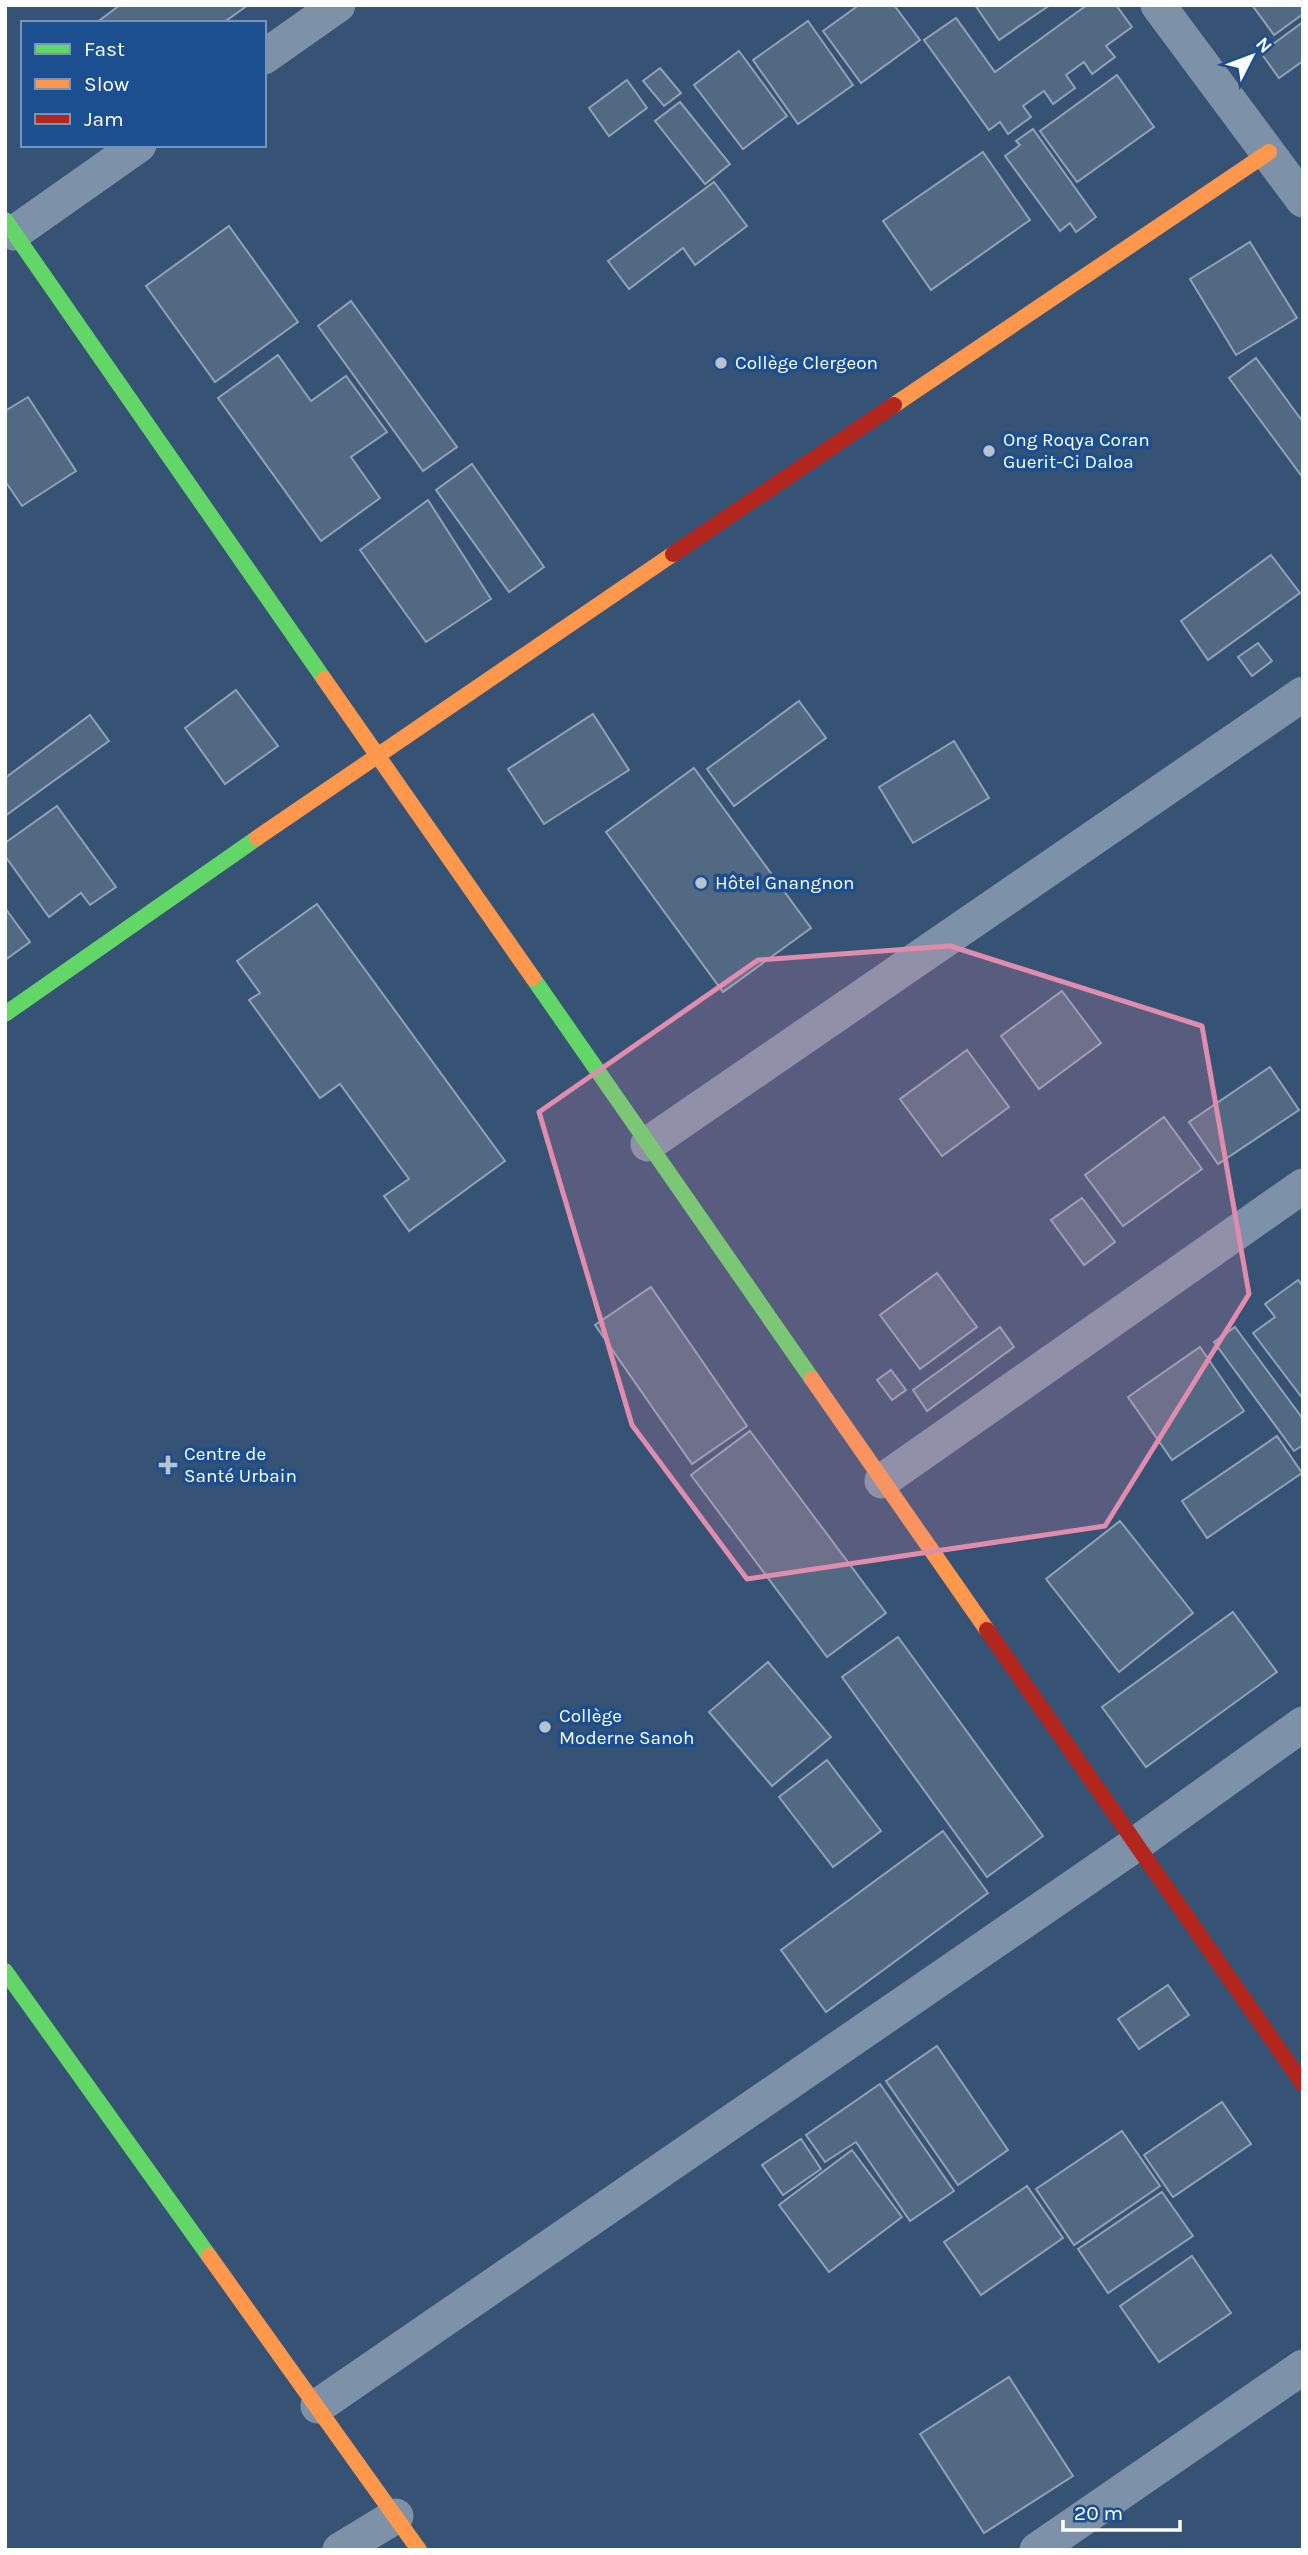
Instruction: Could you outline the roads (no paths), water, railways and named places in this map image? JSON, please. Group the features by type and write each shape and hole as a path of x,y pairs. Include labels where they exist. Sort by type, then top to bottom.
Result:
{"street":[{"path":"266,56 338,5"},
{"path":"1158,5 1303,200"},
{"path":"136,147 10,227 1303,2084"},
{"path":"5,1014 377,754 1269,152"},
{"path":"648,1144 1303,694"},
{"path":"883,1481 1300,1193"},
{"path":"318,2406 1136,1844 1303,1724"},
{"path":"5,1970 419,2550"},
{"path":"1037,2550 1303,2367"},
{"path":"340,2550 396,2516"}],"place":[{"name":"Collège Clergeon","path":"721,363"},
{"name":"Ong Roqya Coran Guerit-Ci Daloa","path":"989,451"},
{"name":"Hôtel Gnangnon","path":"701,883"},
{"name":"Centre de Santé Urbain","path":"168,1465"},
{"name":"Collège Moderne Sanoh","path":"545,1727"}]}
